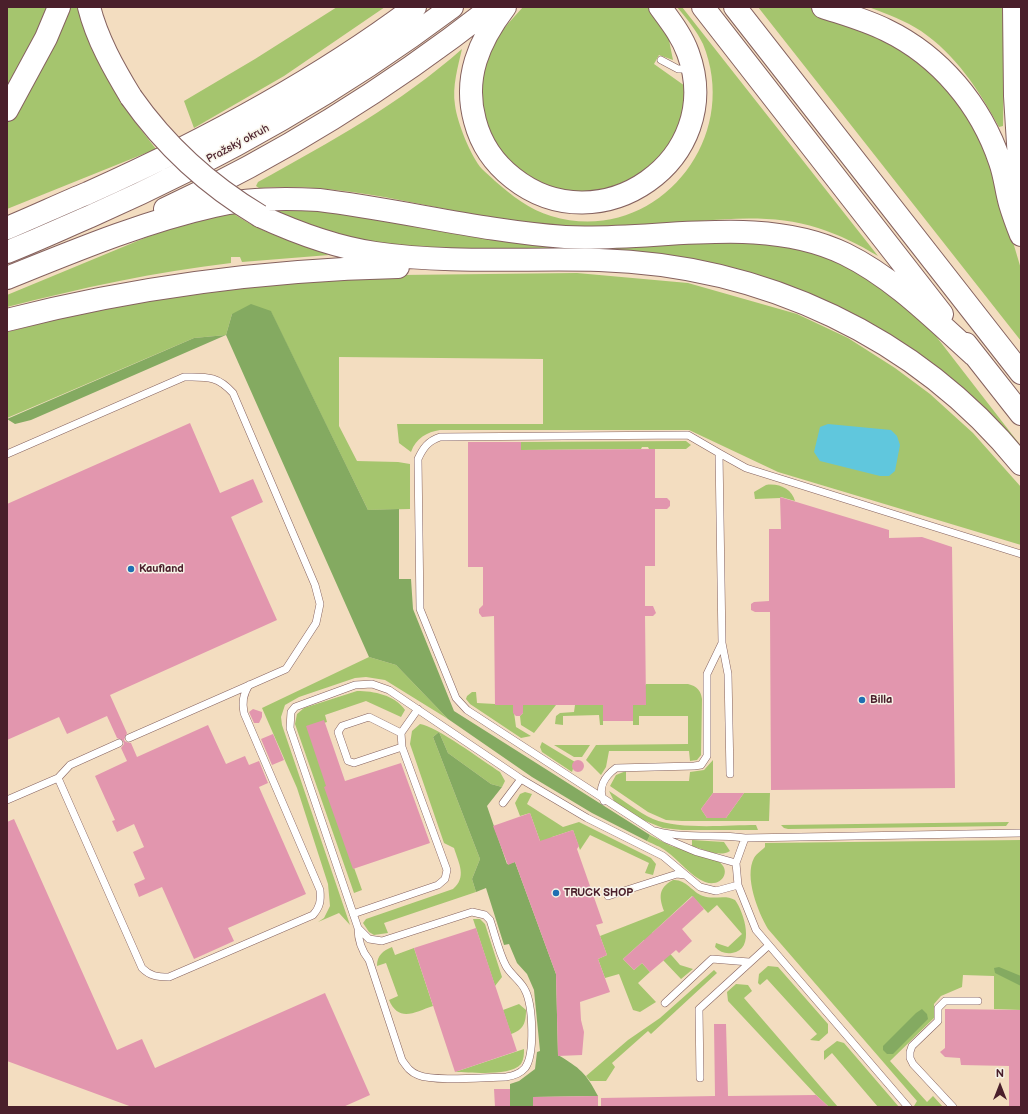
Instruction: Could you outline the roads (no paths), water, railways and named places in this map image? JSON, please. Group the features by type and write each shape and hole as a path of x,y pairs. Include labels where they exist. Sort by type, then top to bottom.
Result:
{"highway":[{"path":"7,110 46,38 59,7"},
{"path":"89,7 102,44 116,72 131,97 162,138 193,169 217,189 260,216 313,238 374,253 431,259 601,260 659,264 725,276 752,284 806,302 852,324 886,344 915,364 966,406 991,430 1021,464"},
{"name":"Pražský okruh","path":"7,228 144,168 240,118 342,57 414,7"},
{"name":"Pražský okruh","path":"7,252 154,188 255,136 352,76 452,7"},
{"path":"75,251 196,194 268,157 364,98 440,47 492,7"},
{"path":"505,7 486,34 475,59 470,86 473,114 482,140 498,164 518,182 542,195 569,202 596,202 635,190 657,175 675,155 688,131 694,105 695,92 693,70 684,43 660,7"},
{"path":"703,7 1021,414"},
{"path":"735,7 1021,373"},
{"path":"823,7 865,21 906,41 940,67 957,85 981,120 992,140 1001,164 1010,204 1021,235"},
{"path":"1014,7 1015,96 1021,191"},
{"path":"7,278 75,251 152,224 214,206 252,200 289,198 354,204 509,232 566,237 754,232 819,243 845,254 892,284 974,355"},
{"path":"7,320 59,307 216,279 319,269 426,266 533,259"}],"lane":[{"path":"661,60 678,69 693,70"},
{"path":"7,454 184,377 206,377 223,382 233,393 315,585 320,604 316,623 286,669 129,738"},
{"path":"736,863 677,845 648,829 467,710 456,698 420,609 418,459 422,450 430,440 440,437 688,435 746,468 1021,554"},
{"path":"719,453 722,642 728,674 730,774"},
{"path":"604,801 600,791 602,786 616,768 694,766 701,765 705,761 707,756 708,674 722,642"},
{"path":"358,928 369,939 382,941 472,912 485,915 490,920 506,967 525,990 530,1002 530,1053 526,1067 515,1075 506,1077 432,1078 418,1075 408,1070 402,1060 369,960 362,952 358,940 358,928 290,728 291,712 295,707 355,685 372,684 389,690 521,779 586,818 663,856 700,887 708,890 721,890 738,885"},
{"path":"58,778 142,968 148,974 158,978 169,978 313,915 319,908 321,900 320,890 244,712 242,704 243,696 249,685"},
{"path":"353,914 438,885 445,879 447,870 402,747 401,733 418,709"},
{"path":"401,733 369,717 342,726 338,732 348,761 354,763 402,747"},
{"path":"7,800 58,778 70,765 119,743"},
{"path":"503,803 521,779"},
{"path":"648,829 677,835 727,836 745,838 1021,833"},
{"path":"745,838 736,863 738,885 756,930 768,946 908,1107"},
{"path":"608,896 677,874 686,876"},
{"path":"700,1078 699,1009 768,946"},
{"path":"664,1003 712,959 749,962"},
{"path":"953,1107 913,1064 910,1052 912,1046 938,1021 938,1008 945,1001 978,1001"}],"water":[{"path":"828,424 891,430 897,436 900,445 895,471 889,476 880,476 820,461 814,452 820,427"}],"place":[{"name":"Kaufland","path":"131,569"},
{"name":"Billa","path":"862,700"},
{"name":"TRUCK SHOP","path":"556,893"}]}
